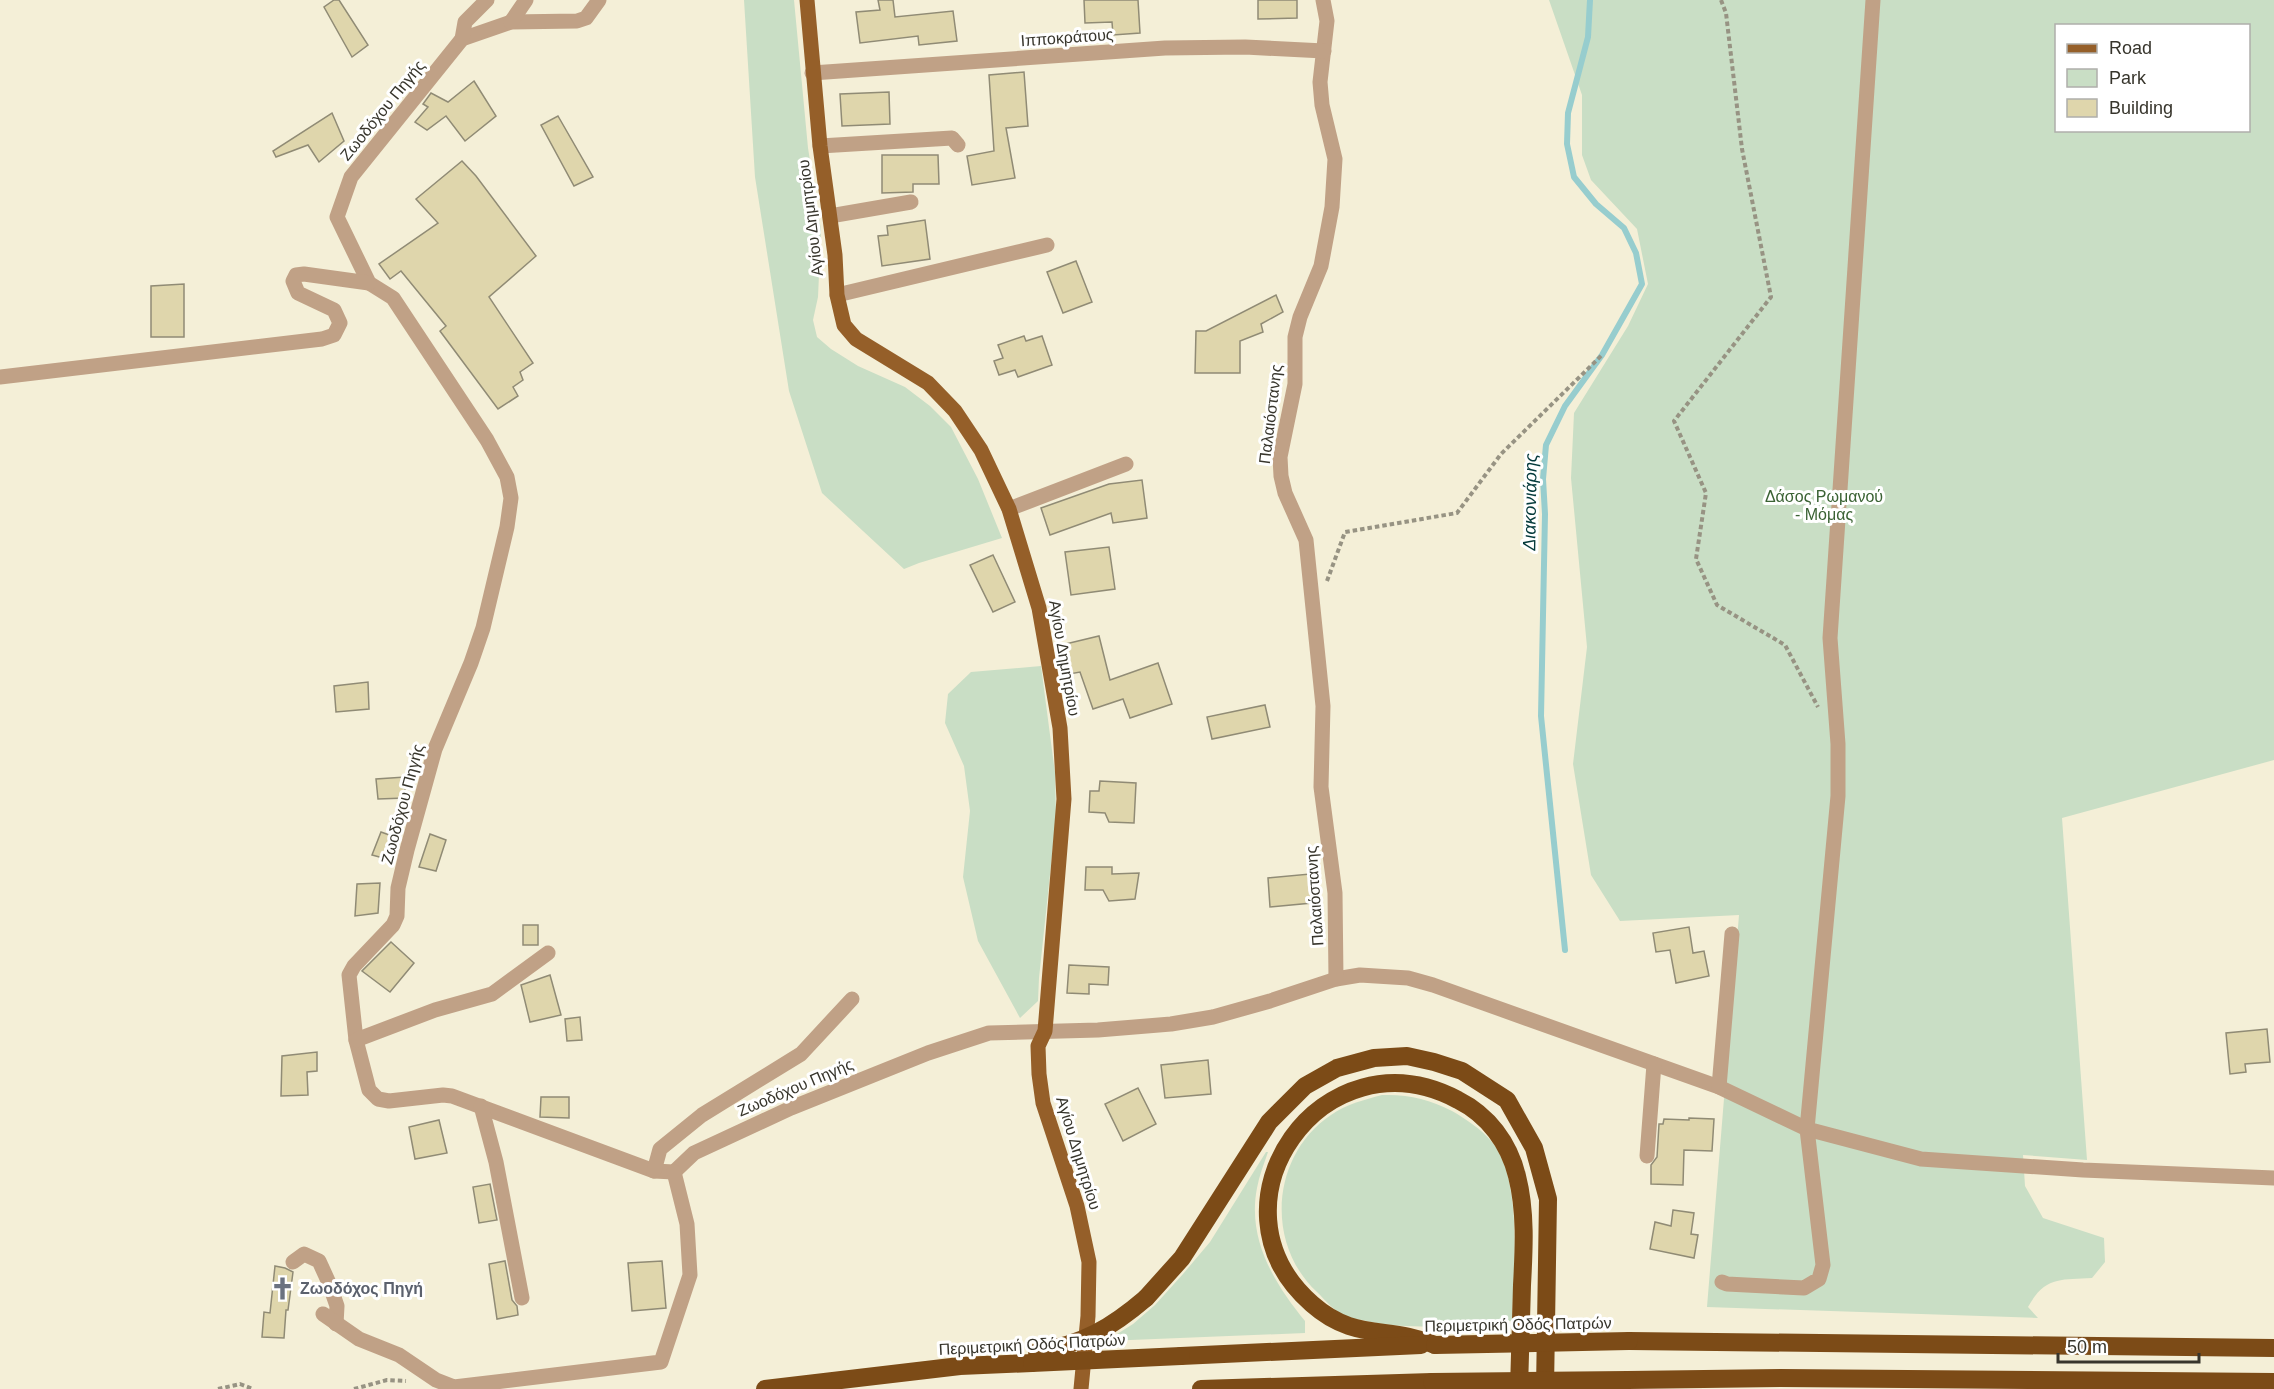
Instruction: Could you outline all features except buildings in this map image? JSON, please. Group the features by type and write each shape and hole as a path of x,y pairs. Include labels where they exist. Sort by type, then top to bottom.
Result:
{"highway":[{"path":"1035,1358 1096,1335 1125,1316 1146,1298 1182,1258 1269,1122 1305,1086 1337,1068 1374,1058 1407,1056 1462,1071 1507,1100 1534,1148 1548,1199 1545,1389"},
{"path":"1435,1345 1412,1336 1354,1329 1324,1314 1299,1290 1286,1272 1270,1234 1268,1207 1271,1181 1291,1138 1306,1120 1326,1103 1361,1087 1397,1083 1421,1085 1442,1091 1481,1114 1496,1130 1508,1152 1517,1176 1522,1208 1524,1249 1519,1389"},
{"name":"Περιμετρική Οδός Πατρών","path":"765,1389 1035,1358 1181,1356 1435,1345 1629,1341 2274,1348"},
{"path":"1201,1389 1432,1382 1793,1378 2274,1382"}],"main road":[{"name":"Αγίου Δημητρίου","path":"807,0 820,146 835,255 837,296 842,318 849,333 856,339 928,383 956,411 981,450 1009,509 1034,589 1045,636 1064,763 1063,827 1045,1031 1038,1046 1039,1074 1043,1103 1077,1206 1089,1262 1088,1316 1081,1389"}],"street":[{"name":"Ζωοδόχου Πηγής","path":"487,0 465,22 462,39 351,177 337,217 369,283 393,298 487,440 507,477 511,498 507,527 483,628 435,749 407,850 398,888 397,916 393,925 354,966 349,975 356,1040 369,1090 378,1099 389,1101 447,1095 663,1172 694,1153 782,1112 867,1076 989,1033 1129,1027 1213,1017 1336,979 1360,975 1386,976 1425,983 1719,1087 1807,1129 1921,1159 2083,1170 2274,1178"},
{"path":"511,22 526,0"},
{"path":"462,39 511,22 577,21 586,18 599,0"},
{"name":"Παλαιόστανης","path":"1323,0 1327,21 1320,82 1322,105 1335,159 1332,207 1320,266 1295,337 1295,384 1280,457 1285,494 1306,540 1323,706 1321,787 1335,893 1336,979"},
{"path":"1722,1282 1737,1285 1804,1288 1819,1279 1822,1265 1807,1129 1838,796 1838,744 1830,638 1873,0"},
{"name":"Ιπποκράτους","path":"812,73 1166,48 1245,47 1324,51"},
{"path":"820,146 952,138 958,146"},
{"path":"830,216 911,202"},
{"path":"837,296 1047,245"},
{"path":"0,377 322,339 334,335 340,323 334,310 298,293 293,281 296,275 304,274 369,283"},
{"path":"1009,509 1126,464"},
{"path":"1719,1087 1732,934"},
{"path":"356,1040 435,1010 492,994 548,953"},
{"path":"323,1314 359,1339 407,1360 442,1384 454,1387 661,1362 690,1275 687,1224 663,1172 660,1149 702,1115 801,1054 852,999"},
{"path":"1647,1156 1654,1064"},
{"path":"481,1106 496,1162 522,1298"},
{"path":"293,1262 304,1254 319,1261 337,1306 336,1324"}],"path":[{"path":"1721,0 1726,13 1742,149 1771,297 1674,422 1706,493 1696,559 1717,605 1785,645 1822,715"},
{"path":"1325,586 1345,532 1457,513 1502,454 1602,356"},
{"path":"354,1389 387,1380 408,1381"},
{"path":"218,1389 240,1384 253,1389"}],"green space":[{"path":"744,0 794,0 808,148 821,230 818,297 813,320 817,337 858,366 905,387 930,406 951,427 978,479 1002,538 904,569 822,493 789,391 755,177"},
{"name":"Δάσος Ρωμανού - Μόμας","path":"1549,0 2274,0 2274,760 2062,818 2087,1160 2023,1155 2025,1186 2043,1218 2104,1238 2105,1262 2092,1278 2063,1280 2041,1290 2028,1307 2038,1318 1707,1307 1739,915 1620,921 1591,875 1573,764 1587,647 1571,478 1574,413 1628,326 1648,284 1637,229 1591,180 1582,155 1582,95"},
{"path":"1041,666 1055,773 1056,818 1038,1001 1020,1018 978,941 963,877 970,811 964,766 945,723 948,694 971,672"},
{"path":"1382,1095 1418,1098 1452,1111 1483,1133 1492,1142 1502,1159 1513,1203 1515,1253 1512,1321 1399,1326 1351,1318 1341,1314 1330,1305 1300,1272 1289,1250 1283,1225 1282,1200 1286,1176 1296,1153 1311,1132 1331,1115 1349,1105"},
{"path":"1268,1152 1258,1184 1255,1207 1256,1225 1266,1259 1274,1276 1305,1321 1305,1333 1106,1341 1133,1324 1155,1305 1183,1274 1210,1242"}],"waterway":[{"name":"Διακονιάρης","path":"1565,950 1541,716 1545,514 1543,479 1546,445 1565,406 1602,355 1642,284 1636,253 1624,228 1596,204 1574,177 1567,144 1568,113 1588,37 1590,0"}],"place":[{"name":"Ζωοδόχος Πηγή","path":"282,1288"}]}
